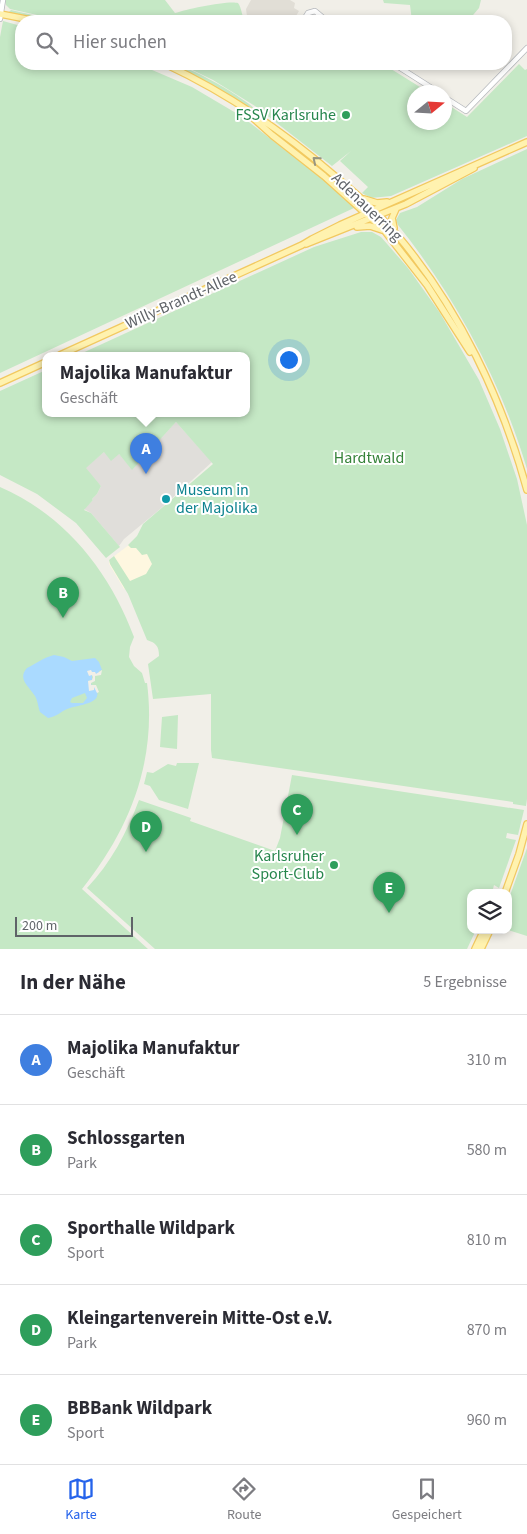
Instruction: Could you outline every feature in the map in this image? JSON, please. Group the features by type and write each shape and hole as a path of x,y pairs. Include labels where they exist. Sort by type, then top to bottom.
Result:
{"main road":[{"path":"0,15 15,18"},
{"name":"Adenauerring","path":"177,70 254,113 304,150 374,210 397,235 428,276 469,342 507,429 527,490"},
{"name":"Adenauerring","path":"238,104 272,135 324,176 384,230 427,285 479,365"},
{"name":"Willy-Brandt-Allee","path":"67,352 302,245 366,213 527,142"},
{"name":"Willy-Brandt-Allee","path":"302,245 350,228 397,208 454,180 480,164"},
{"path":"360,198 378,203 393,201"},
{"path":"397,208 392,218 397,235"},
{"path":"350,228 370,226 384,230"},
{"path":"0,383 42,364"},
{"path":"506,889 527,824"},
{"path":"475,949 482,934"},
{"path":"481,949 488,934"}],"street":[{"path":"0,15 2,0"},
{"path":"307,15 315,12 319,15"},
{"path":"512,63 527,48"},
{"path":"403,70 427,85"},
{"path":"452,102 466,111 506,70"}],"shaded area":[{"path":"251,0 290,0 295,3 294,8 299,11 297,15 247,15 246,9"},
{"path":"176,422 212,462 124,539 119,546 91,513 84,509 93,500 101,486 85,468 104,452 119,454 132,469"},
{"path":"138,538 160,568 124,589 109,564 109,560"}],"green space":[{"path":"5,0 165,0 175,13 208,5 233,2 238,3 242,15 37,15 10,9 6,5"},
{"path":"383,0 481,0 479,8 473,15 411,15 410,5 384,3"},
{"path":"11,10 33,15 19,15 9,12"},
{"path":"3,21 15,24 15,70 152,70 192,87 241,116 325,181 354,208 0,373 0,37"},
{"path":"519,64 525,70 527,69 527,136 391,196 371,198 362,193 368,187 340,161 351,151 332,166 255,106 213,80 192,70 393,70 417,85 407,85 407,130 452,130 452,107 467,117"},
{"path":"183,70 191,70 214,82 255,109 253,110 213,85"},
{"path":"527,149 527,469 504,404 474,341 439,281 396,220 400,213 417,207 462,179"},
{"name":"Hardtwald","path":"361,232 372,232 381,237 408,268 440,313 479,380 500,429 517,479 527,525 526,806 513,804 513,802 212,758 211,694 153,699 148,664 159,656 158,647 147,640 128,594 109,560 114,556 130,581 146,574 152,564 147,554 142,555 136,548 131,548 128,545 137,536 143,524 213,464 176,422 132,470 119,454 111,461 104,452 86,468 101,486 93,500 84,510 91,513 120,547 106,558 76,523 37,494 0,475 0,391 42,372 42,417 250,417 250,352 85,352 314,247"},
{"path":"0,487 45,513 82,548 112,590 134,637 129,657 134,666 142,673 145,683 147,683 148,740 143,767 136,793 114,842 82,889 148,949 0,949"},
{"path":"178,715 177,749 160,747 162,717"},
{"path":"177,763 199,763 188,809 159,800 150,786 144,784 147,772 153,773 168,764 176,766"},
{"name":"Karlsruher Sport-Club","path":"292,775 524,810 518,835 507,833 506,838 516,840 499,888 494,885 493,889 467,889 467,934 474,934 467,949 155,949 87,888 118,847 139,800 191,818 190,821 275,851 280,838"},
{"path":"527,848 527,936 512,931 512,890"}],"water":[{"path":"54,655 72,661 95,658 102,670 92,675 92,680 88,681 96,689 96,698 93,701 67,709 48,718 40,712 36,698 23,676 27,668","holes":["85,693 87,698 83,703 70,702 72,698"]}],"pier":[{"path":"91,670 96,674 102,670 101,675 95,676 95,681 91,683 91,685 96,685 99,692 97,693 94,687 94,690 89,691 88,681 92,680 93,677 92,675 89,676 87,671"}],"place":[{"name":"FSSV Karlsruhe","path":"346,115"},
{"name":"Majolika Manufaktur","path":"146,474"},
{"name":"Museum in der Majolika","path":"166,499"},
{"name":"Schlossgarten","path":"63,618"},
{"name":"Sporthalle Wildpark","path":"297,835"},
{"name":"Kleingartenverein Mitte-Ost e.V.","path":"146,852"},
{"name":"Karlsruher Sport-Club","path":"334,865"},
{"name":"BBBank Wildpark","path":"389,913"}]}
